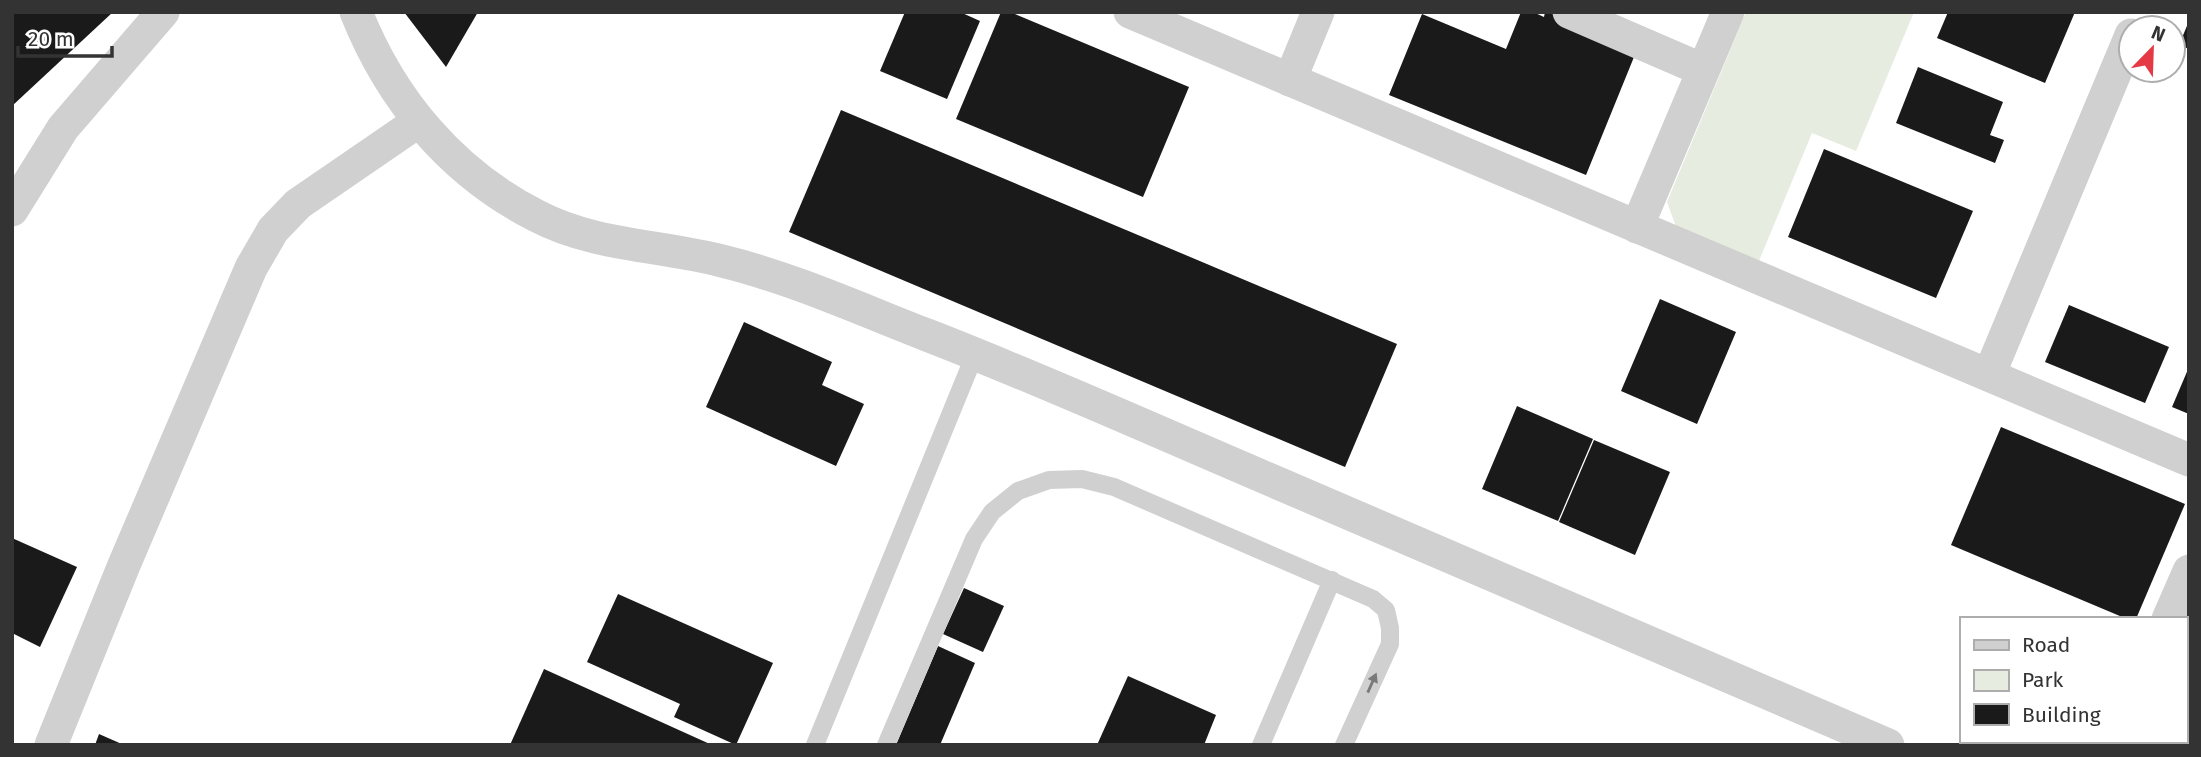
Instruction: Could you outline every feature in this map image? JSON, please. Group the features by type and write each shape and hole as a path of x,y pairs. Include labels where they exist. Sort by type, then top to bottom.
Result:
{"street":[{"path":"12,210 63,128 163,12"},
{"path":"356,12 387,78 419,121 451,156 494,191 539,218 590,237 719,260 766,273 975,354 1888,745"},
{"path":"1129,12 2189,460"},
{"path":"1290,80 1318,12"},
{"path":"1569,12 1703,70"},
{"path":"1637,227 1728,12"},
{"path":"1989,375 2117,69"},
{"path":"51,745 124,565 251,268 267,239 298,204 419,121"},
{"path":"2169,617 2189,572"}],"lane":[{"path":"815,745 975,354"},
{"path":"886,745 974,539 992,512 1018,492 1049,480 1082,479 1114,487 1332,580 1373,599 1386,610 1390,643 1344,745"},
{"path":"1261,745 1332,580"}],"green space":[{"path":"1746,12 1914,12 1856,151 1812,133 1756,268 1679,235 1667,202"}],"building":[{"path":"12,12 113,12 12,106"},
{"path":"404,12 478,12 446,67"},
{"path":"905,12 960,12 980,21 947,99 880,71"},
{"path":"1001,12 1010,12 1189,87 1143,197 956,119"},
{"path":"1521,12 1533,12 1544,17 1545,12 1557,12 1634,57 1586,175 1389,95 1422,14 1506,49"},
{"path":"1948,12 2075,12 2045,83 1937,38"},
{"path":"2189,21 2189,49 2187,48"},
{"path":"1918,67 2003,102 1990,135 2004,140 1995,163 1896,123"},
{"path":"841,110 1397,344 1345,467 789,232"},
{"path":"1824,149 1973,211 1936,298 1788,237"},
{"path":"1660,299 1736,332 1697,424 1621,391"},
{"path":"2069,305 2169,347 2145,403 2045,362"},
{"path":"744,322 832,362 822,385 864,404 836,466 706,407"},
{"path":"2189,367 2189,414 2172,407"},
{"path":"1517,406 1593,439 1558,521 1482,489"},
{"path":"2001,427 2185,504 2137,617 2122,617 1951,545"},
{"path":"1594,440 1670,472 1635,555 1559,522"},
{"path":"12,538 77,567 40,647 12,633"},
{"path":"964,588 1004,606 983,652 943,634"},
{"path":"618,594 773,663 736,745 674,717 680,704 587,662"},
{"path":"2179,613 2189,617 2189,716 2187,617"},
{"path":"938,646 975,663 940,745 896,745"},
{"path":"544,669 712,745 510,745"},
{"path":"1128,676 1216,715 1204,745 1097,745"},
{"path":"99,734 124,745 95,745"},
{"path":"2187,735 2189,736 2189,745 2125,745 2187,743"},
{"path":"2048,743 2080,743 2079,745"}]}
